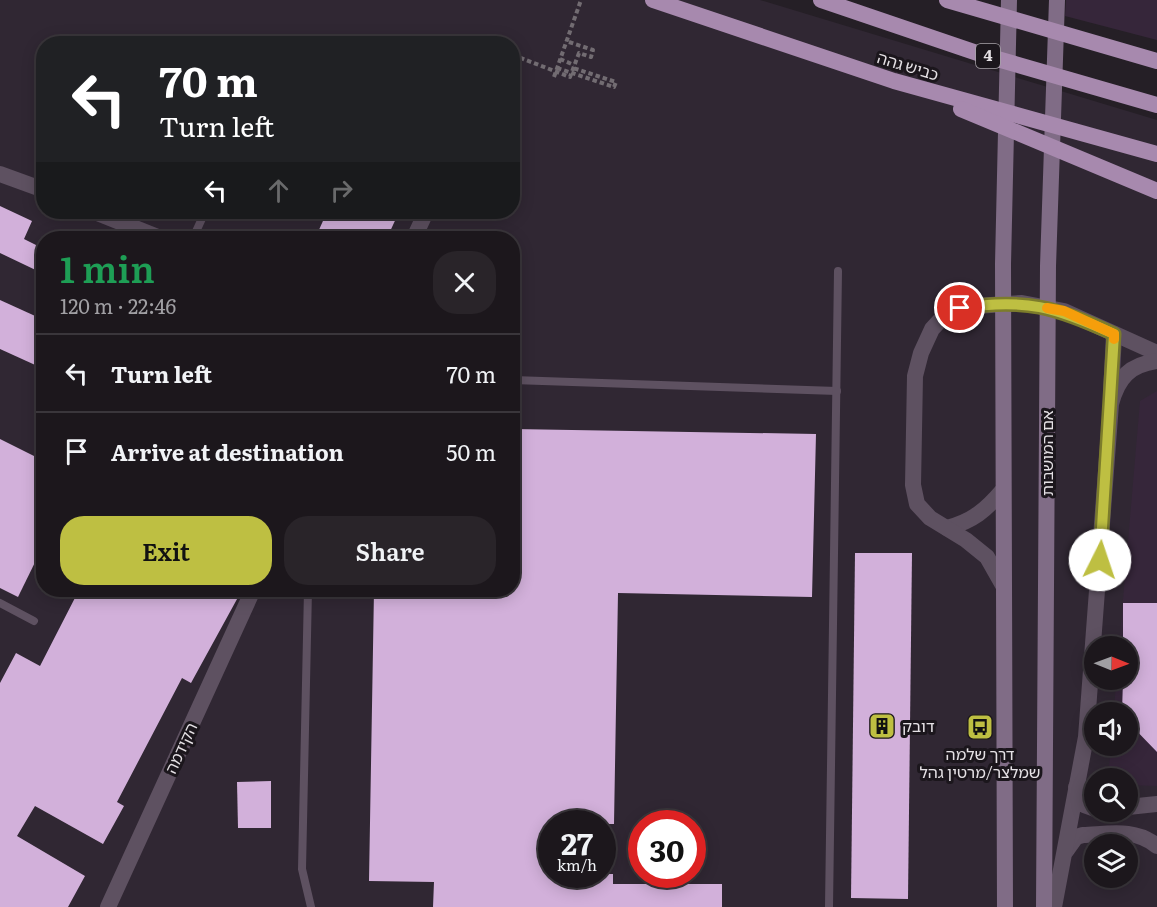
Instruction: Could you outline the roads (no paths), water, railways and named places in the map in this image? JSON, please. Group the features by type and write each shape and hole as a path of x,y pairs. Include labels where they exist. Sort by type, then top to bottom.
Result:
{"highway":[{"name":"כביש גהה","path":"653,0 894,81 1157,154"},
{"name":"כביש גהה","path":"821,0 980,54 1157,105"},
{"path":"947,0 1157,62"},
{"path":"894,81 1157,191"}],"main road":[{"path":"1005,907 1002,473 1005,93 1009,0"},
{"name":"אם המושבות","path":"1044,907 1048,266 1057,0"}],"street":[{"path":"0,174 36,187"},
{"path":"112,219 142,231"},
{"path":"1004,587 987,557 930,518 917,504 913,485 915,376 921,353 932,329 944,316 960,308 1022,303 1064,311 1157,353"},
{"path":"1053,907 1086,737 1111,404 1114,334"},
{"path":"1111,404 1115,388 1127,371 1138,365 1157,361"},
{"path":"947,528 967,523 985,512 1003,490"},
{"name":"הקידמה","path":"108,907 250,597"},
{"path":"1076,787 1084,804"},
{"path":"1138,806 1157,804"},
{"path":"1062,860 1071,842 1083,835 1131,833 1147,838 1157,846"}],"lane":[{"path":"829,907 838,271"},
{"path":"520,380 837,391"},
{"path":"308,597 302,869 310,907"},
{"path":"0,603 34,621"}],"place":[{"name":"דובק","path":"882,726"},
{"name":"דרך שלמה שמלצר/מרטין גהל","path":"980,727"}]}
